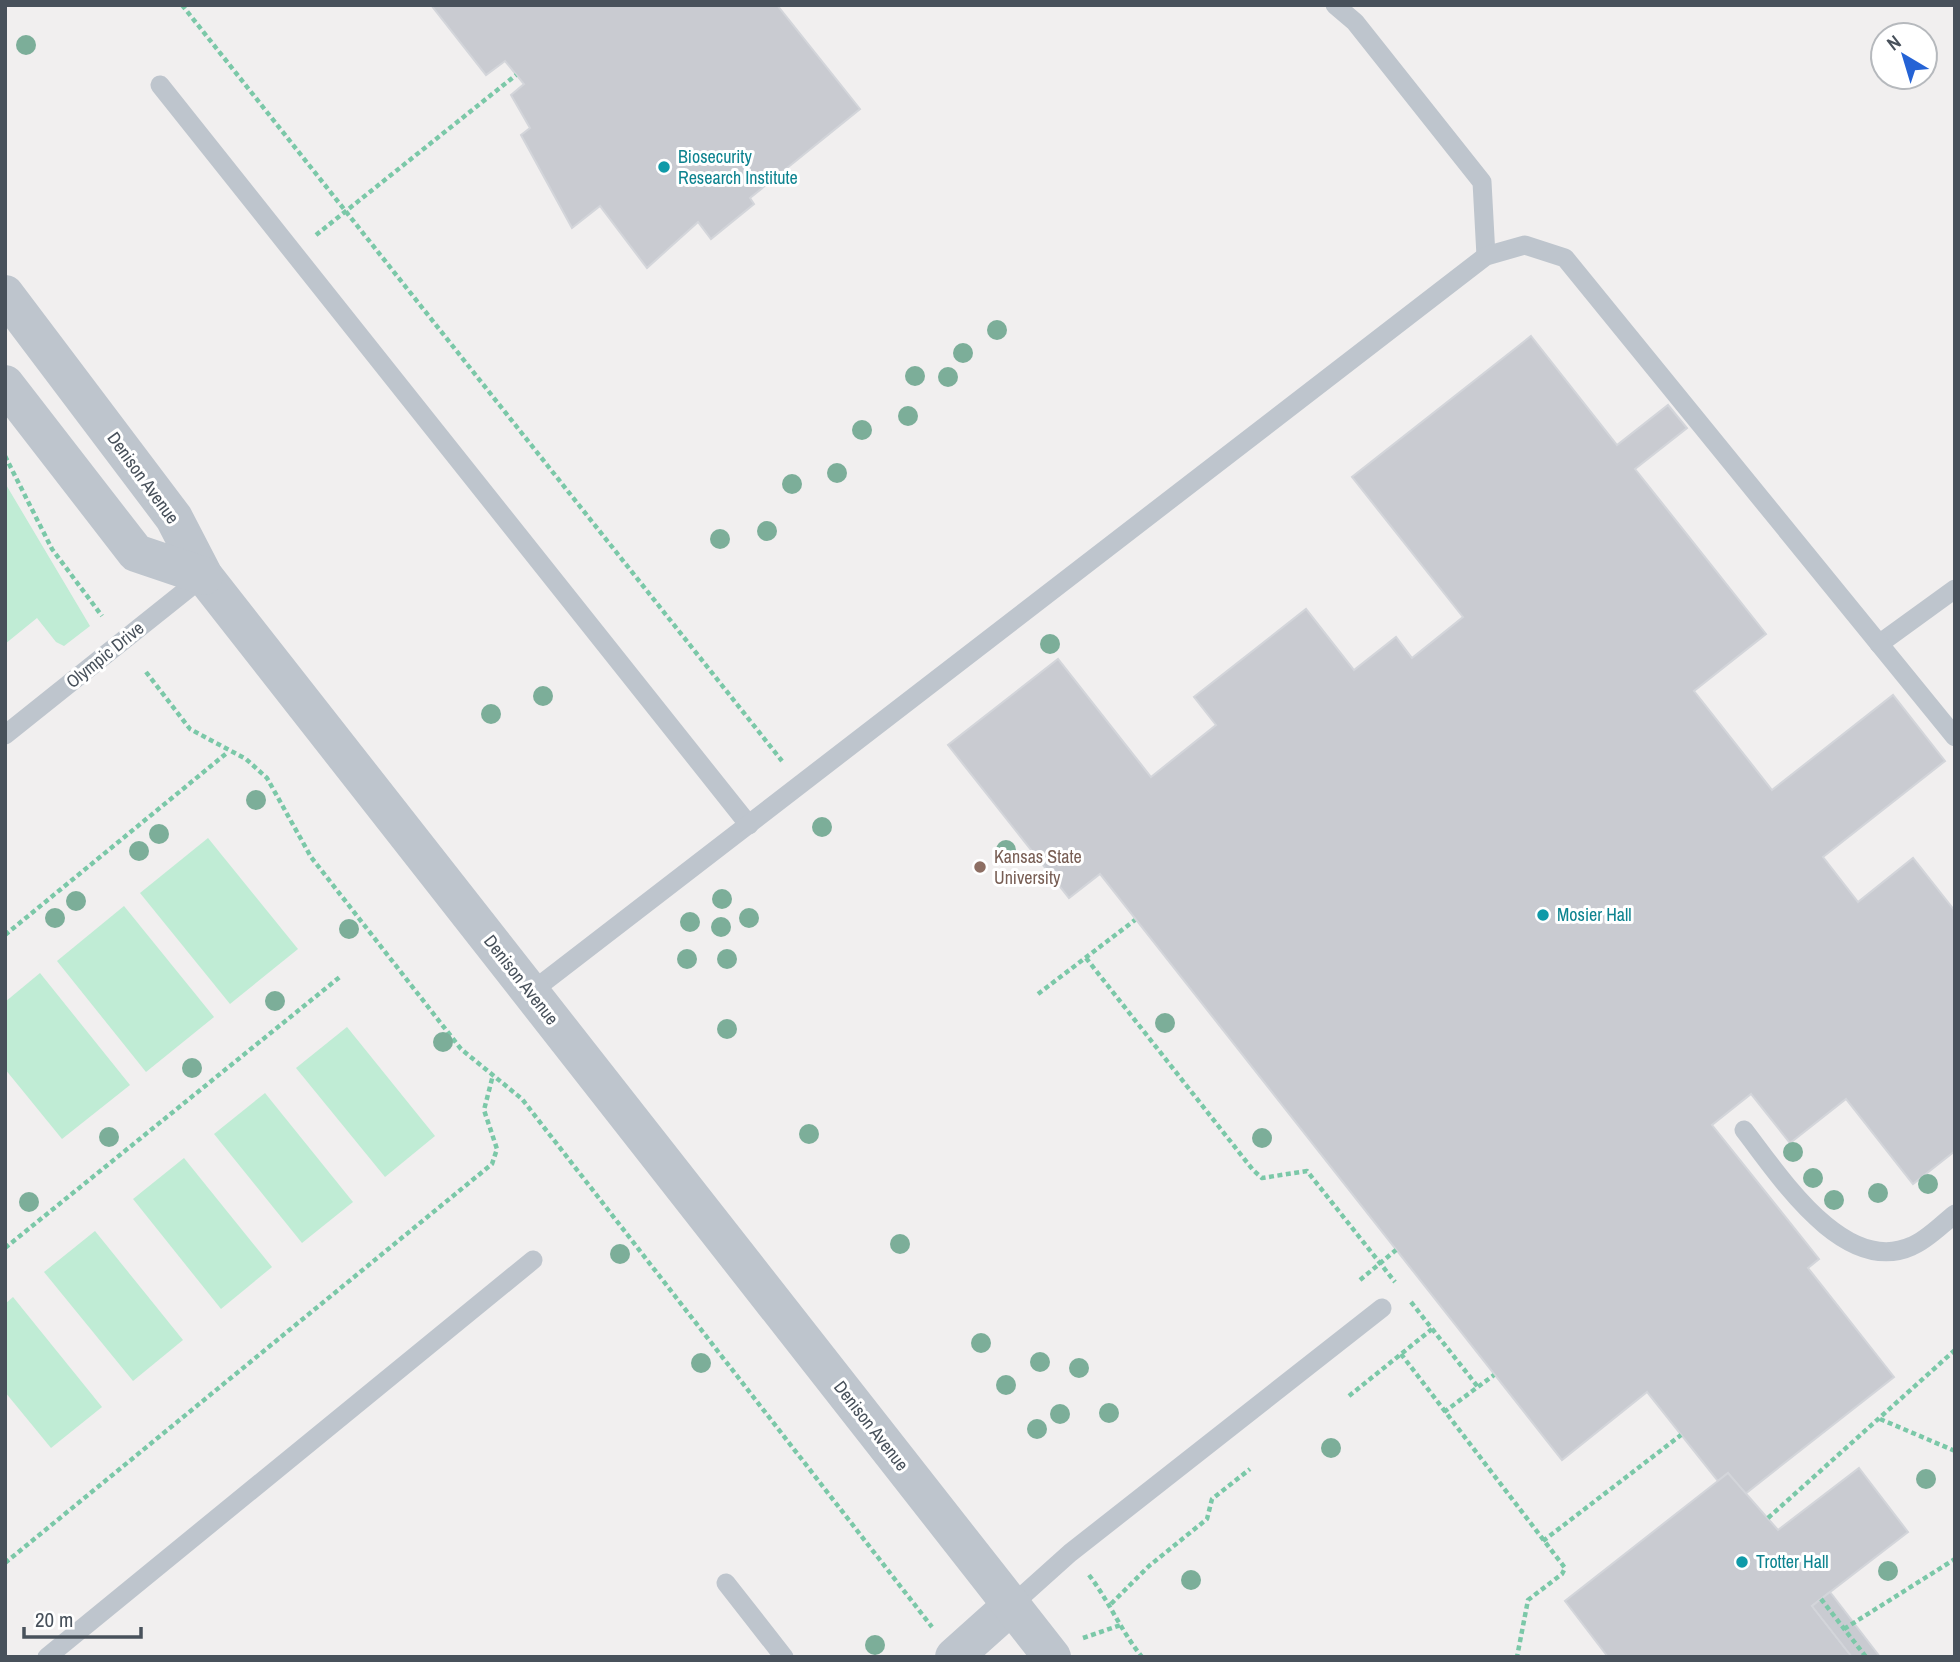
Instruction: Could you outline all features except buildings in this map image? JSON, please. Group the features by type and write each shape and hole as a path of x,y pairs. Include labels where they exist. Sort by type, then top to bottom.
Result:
{"street":[{"name":"Denison Avenue","path":"5,294 174,518 204,576 1012,1605 1064,1649"},
{"path":"5,384 136,553 204,576"},
{"path":"943,1642 1012,1605"}],"lane":[{"path":"1335,5 1355,22 1482,182 1486,256"},
{"path":"160,85 749,825"},
{"path":"531,992 1486,256 1525,245 1566,258 1955,737"},
{"name":"Olympic Drive","path":"5,735 204,576"},
{"path":"1878,644 1955,589"},
{"path":"1744,1130 1814,1218 1869,1252 1912,1247 1955,1214"},
{"path":"47,1657 533,1260"},
{"path":"1012,1605 1070,1553 1382,1308"},
{"path":"726,1583 783,1657"}],"path":[{"path":"182,5 800,783"},
{"path":"294,253 516,75"},
{"path":"5,456 52,549 102,616"},
{"path":"146,672 190,729 246,759 267,778 311,857 461,1049 522,1099 943,1642"},
{"path":"5,935 228,751"},
{"path":"1038,994 1136,920"},
{"path":"1086,958 1253,1170 1262,1178 1307,1171 1398,1286"},
{"path":"5,1248 341,976"},
{"path":"5,1563 492,1164 497,1149 484,1110 494,1075"},
{"path":"1360,1280 1396,1250"},
{"path":"1406,1297 1478,1387"},
{"path":"1349,1396 1432,1329"},
{"path":"1768,1518 1955,1350"},
{"path":"1401,1354 1564,1568 1562,1574 1528,1600 1517,1657"},
{"path":"1444,1412 1494,1375"},
{"path":"1880,1419 1955,1451"},
{"path":"1544,1541 1681,1435"},
{"path":"1111,1604 1149,1566 1207,1519 1212,1499 1250,1469"},
{"path":"1070,1553 1111,1604 1142,1657"},
{"path":"1844,1629 1955,1559"},
{"path":"1821,1599 1866,1657"},
{"path":"1064,1649 1121,1625"}],"green space":[{"path":"5,483 90,626 64,646 56,642 37,618 5,644"},
{"path":"208,838 298,949 230,1004 140,893"},
{"path":"124,906 214,1017 146,1072 57,961"},
{"path":"40,973 130,1085 62,1139 5,1069 5,1002"},
{"path":"347,1027 435,1136 385,1177 296,1068"},
{"path":"265,1093 353,1202 302,1243 214,1134"},
{"path":"184,1158 272,1267 221,1309 133,1199"},
{"path":"95,1231 183,1340 133,1381 44,1272"},
{"path":"13,1297 102,1407 51,1448 5,1392 5,1304"}],"place":[{"name":"Biosecurity Research Institute","path":"664,167"},
{"name":"Kansas State University","path":"980,867"},
{"name":"Mosier Hall","path":"1543,915"},
{"name":"Trotter Hall","path":"1742,1562"}]}
